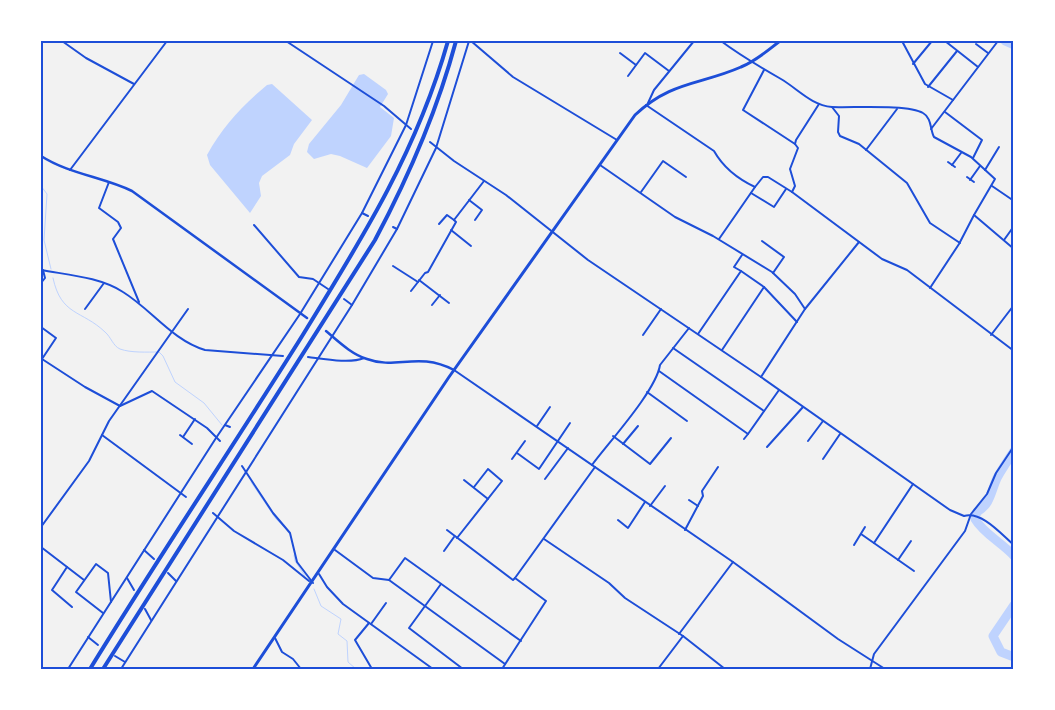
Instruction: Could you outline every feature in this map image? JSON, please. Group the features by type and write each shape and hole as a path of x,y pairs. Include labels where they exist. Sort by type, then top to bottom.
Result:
{"highway":[{"path":"90,669 367,231 394,182 419,125 448,41"},
{"path":"103,669 375,240 402,189 428,132 456,41"}],"main road":[{"path":"253,669 313,583 454,370 635,115 647,104 682,85 722,74 751,63 780,41"}],"street":[{"path":"62,41 86,58 134,84"},
{"path":"70,170 167,41"},
{"path":"286,41 384,106 411,129"},
{"path":"68,669 216,438 300,314 362,213 406,125 433,41"},
{"path":"120,669 245,470 352,305 397,229 436,148 470,41 513,77 616,140"},
{"path":"477,46 480,41"},
{"path":"694,41 654,90 647,104 714,151 731,172 754,187"},
{"path":"722,41 751,63 783,80 802,95 819,104 832,107 897,109 923,113 928,118 934,137 962,152 995,179 974,214 960,243 930,288"},
{"path":"902,41 920,79 928,87 936,89 953,100"},
{"path":"913,64 932,41"},
{"path":"945,41 978,67"},
{"path":"931,129 998,41"},
{"path":"976,44 989,54"},
{"path":"928,87 957,51"},
{"path":"620,53 636,65"},
{"path":"628,76 645,53 669,71"},
{"path":"764,70 743,110 795,144 798,148 790,169 795,186 792,192"},
{"path":"795,144 819,104"},
{"path":"832,107 839,116 838,132 840,136 852,140 907,183 930,223 937,230 960,243"},
{"path":"866,150 897,109"},
{"path":"944,112 982,140 972,159"},
{"path":"430,142 552,231 588,260 722,350 950,510 964,516 972,514 980,518 1014,545"},
{"path":"985,170 999,147"},
{"path":"952,165 962,152"},
{"path":"41,156 70,170 132,191 157,207 307,318"},
{"path":"641,192 663,161 686,177"},
{"path":"948,162 955,167"},
{"path":"599,165 675,217 719,240 773,273 795,294 805,309"},
{"path":"970,180 980,166"},
{"path":"719,240 754,187 763,177 768,177 792,192 882,259 907,270 1014,351"},
{"path":"967,177 974,182"},
{"path":"411,290 424,272 428,272 456,222 454,220 484,181"},
{"path":"109,182 99,208 118,222 121,228 113,239 139,302"},
{"path":"992,186 1014,201"},
{"path":"751,193 774,207 786,189"},
{"path":"469,200 482,210 475,220"},
{"path":"362,213 368,216"},
{"path":"439,224 447,214 454,220"},
{"path":"974,214 1014,249"},
{"path":"254,226 299,277 310,278 328,289"},
{"path":"1004,240 1014,226"},
{"path":"393,227 397,229"},
{"path":"451,230 470,246"},
{"path":"762,241 784,257 773,273"},
{"path":"761,377 805,309 859,242"},
{"path":"742,255 734,267 764,286 797,322"},
{"path":"394,266 449,302"},
{"path":"41,283 45,278 42,270"},
{"path":"42,270 104,283 121,290 139,302 171,332 195,347 205,350 283,356"},
{"path":"698,334 741,271"},
{"path":"85,308 104,283"},
{"path":"722,350 764,286"},
{"path":"432,305 440,295"},
{"path":"344,299 352,305"},
{"path":"991,335 1014,305"},
{"path":"643,335 660,308"},
{"path":"41,527 89,461 120,406 188,309"},
{"path":"41,327 56,338 42,359 85,387 120,406"},
{"path":"592,465 647,392 659,371 660,365 689,328"},
{"path":"326,331 364,358 380,362 426,360 454,370 733,562 838,639 885,669"},
{"path":"673,348 764,411"},
{"path":"308,358 358,361 364,358"},
{"path":"659,371 748,434"},
{"path":"744,439 779,390"},
{"path":"120,406 152,391 195,419 220,441"},
{"path":"647,392 687,421"},
{"path":"536,426 550,407"},
{"path":"767,447 804,407"},
{"path":"183,437 195,419"},
{"path":"808,441 823,421"},
{"path":"517,452 539,469 570,422"},
{"path":"225,425 230,428"},
{"path":"623,444 638,426"},
{"path":"823,459 840,434"},
{"path":"102,435 186,497"},
{"path":"180,435 192,444"},
{"path":"613,436 650,464 671,438"},
{"path":"512,459 526,440"},
{"path":"545,479 568,448"},
{"path":"870,669 874,654 965,531 972,514 987,494 996,473 1013,448"},
{"path":"242,466 273,513 290,533 297,562 313,583"},
{"path":"515,578 595,467"},
{"path":"685,530 704,496 702,491 718,467"},
{"path":"444,551 502,481 488,469 474,487"},
{"path":"464,480 488,499"},
{"path":"874,543 913,484"},
{"path":"650,506 665,486"},
{"path":"689,500 698,506"},
{"path":"618,520 628,528 645,502"},
{"path":"213,513 234,531 283,560 313,583"},
{"path":"41,520 45,522"},
{"path":"854,545 865,527"},
{"path":"447,530 512,580 515,578 546,602 502,669"},
{"path":"860,534 914,571"},
{"path":"544,538 609,583 625,598 683,636 725,669"},
{"path":"898,560 911,541"},
{"path":"41,547 84,580"},
{"path":"144,550 154,559"},
{"path":"335,550 373,578 389,580 505,664"},
{"path":"389,580 405,558 521,641"},
{"path":"680,634 733,562"},
{"path":"104,613 76,592 96,564 108,573 111,602"},
{"path":"67,567 52,590 72,607"},
{"path":"168,573 176,581"},
{"path":"319,574 327,587 344,604 433,669"},
{"path":"126,578 134,590"},
{"path":"441,584 409,628 463,669"},
{"path":"372,669 355,640 386,603"},
{"path":"145,609 151,621"},
{"path":"658,669 683,636"},
{"path":"88,637 98,645"},
{"path":"275,638 282,652 293,659 301,669"},
{"path":"115,656 125,662"}],"water":[{"path":"364,74 386,90 388,94 380,107 394,118 391,136 367,168 331,154 314,159 307,152 309,144 341,105 359,75"},
{"path":"272,84 312,120 294,144 290,155 262,176 259,183 261,196 250,213 210,165 207,155 234,117 267,85"}],"waterway":[{"path":"1005,41 1014,45"},
{"path":"41,186 47,194 44,240 51,269"},
{"path":"53,278 61,299 67,306 107,334 118,348 134,352 159,352 163,356 175,382 204,403 222,425"},
{"path":"1014,451 997,478 988,501 977,512 975,519 983,529 1014,556"},
{"path":"251,482 276,519 287,530"},
{"path":"294,555 295,561 305,576"},
{"path":"314,589 321,606 341,619 338,634 347,641 348,662 356,669"},
{"path":"1014,605 993,636 1001,652 1014,657"}]}
